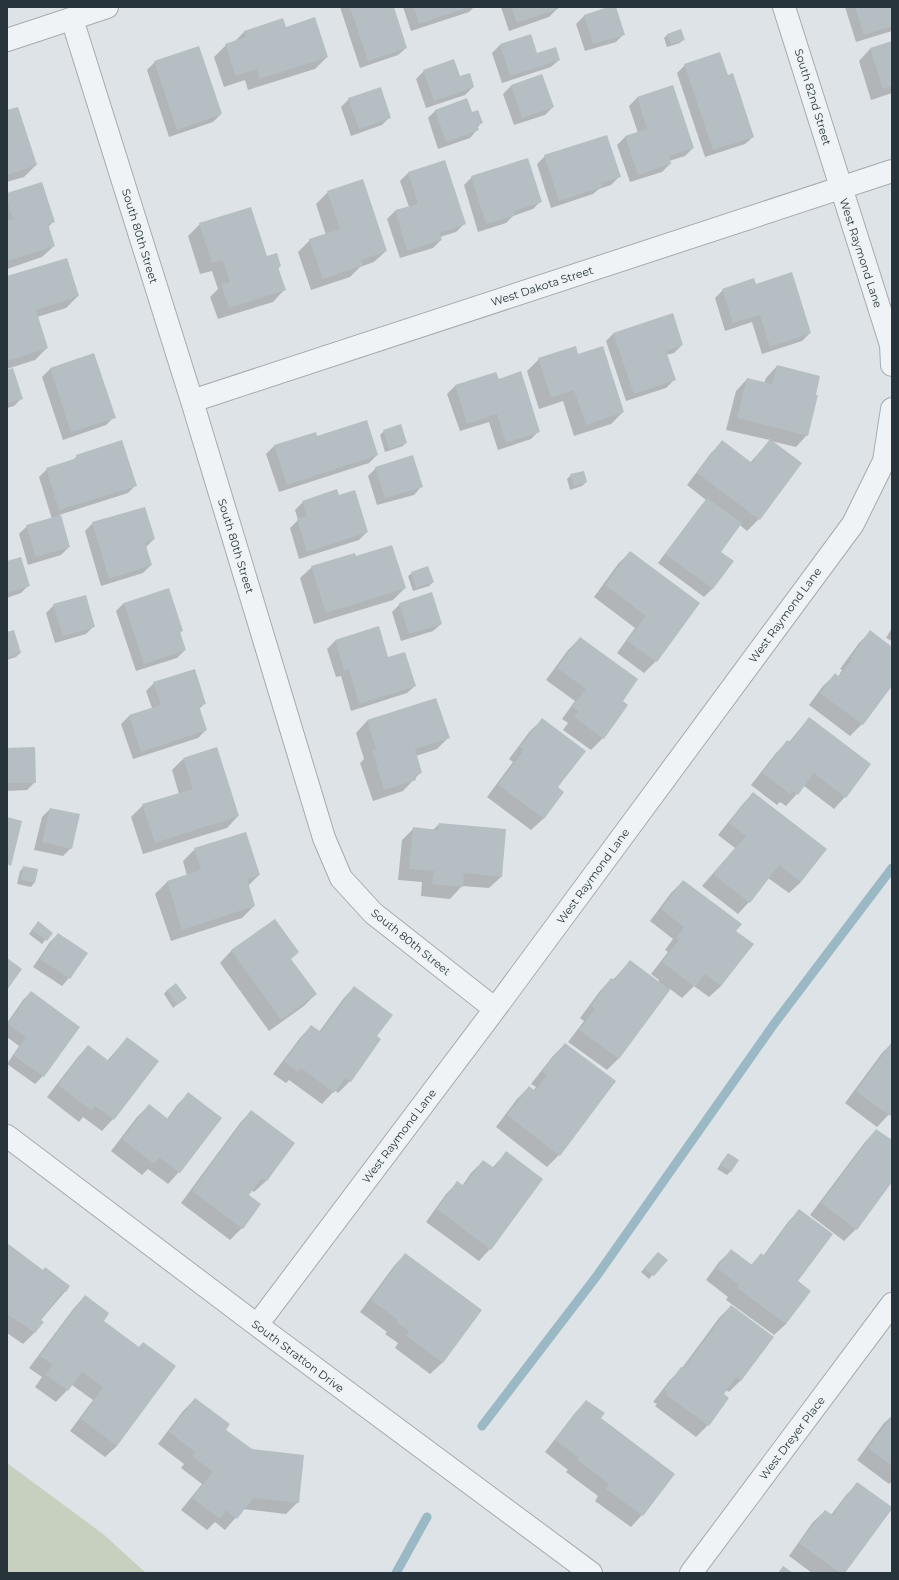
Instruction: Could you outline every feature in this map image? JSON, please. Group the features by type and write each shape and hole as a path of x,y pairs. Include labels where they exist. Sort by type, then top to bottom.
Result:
{"street":[{"path":"7,40 107,7"},
{"name":"South 82nd Street","path":"784,7 841,187"},
{"name":"South 80th Street","path":"72,19 192,401 324,838 341,878 373,913 495,1009"},
{"name":"West Dakota Street","path":"192,401 892,170"},
{"name":"West Raymond Lane","path":"841,187 891,345 892,364"},
{"name":"West Raymond Lane","path":"256,1325 495,1009 853,524 884,461 892,409"},
{"name":"South Stratton Drive","path":"7,1136 256,1325 591,1573"},
{"name":"West Dreyer Place","path":"691,1573 892,1304"}],"green space":[{"path":"7,1463 103,1534 146,1573 7,1573"}],"building":[{"path":"350,7 394,7 407,48 368,61"},
{"path":"414,7 469,7 419,24"},
{"path":"511,7 558,7 558,9 517,23"},
{"path":"608,7 616,7 625,35 593,44 584,15"},
{"path":"855,7 892,7 892,26 864,35"},
{"path":"315,17 328,57 260,79 257,69 236,76 225,44 246,37 244,31 283,18 286,27"},
{"path":"681,29 685,40 671,44 667,34"},
{"path":"531,34 537,53 556,47 560,60 510,76 500,44"},
{"path":"892,41 892,86 883,89 870,48"},
{"path":"199,46 222,114 177,130 154,61"},
{"path":"720,52 728,75 733,73 754,137 713,150 684,64"},
{"path":"454,59 460,76 470,73 474,87 434,101 423,70"},
{"path":"542,74 554,107 522,118 511,85"},
{"path":"673,85 694,148 669,156 671,164 638,175 625,136 647,129 637,97"},
{"path":"381,87 391,118 359,129 348,98"},
{"path":"467,98 472,112 478,110 483,123 477,125 479,130 446,142 435,110"},
{"path":"18,107 37,165 7,175 7,110"},
{"path":"607,135 621,177 601,183 602,187 559,201 544,155"},
{"path":"528,158 542,202 514,211 516,215 486,224 471,176"},
{"path":"445,160 466,224 440,233 442,240 407,251 395,210 418,204 408,172"},
{"path":"363,179 387,251 361,260 363,265 323,279 309,239 340,229 327,191"},
{"path":"42,182 55,222 48,224 55,246 7,261 7,221 13,219 7,201 7,193"},
{"path":"251,207 267,256 277,253 281,266 278,267 286,290 229,308 221,284 230,282 223,260 212,263 199,223"},
{"path":"67,258 79,296 36,310 48,348 7,361 7,276"},
{"path":"792,272 811,333 770,347 760,315 733,323 722,289 754,278 756,284"},
{"path":"673,313 683,345 666,351 676,380 634,394 613,333"},
{"path":"576,346 578,354 603,346 624,412 586,425 574,390 551,398 538,358"},
{"path":"94,353 116,418 71,432 50,368"},
{"path":"777,365 820,376 816,395 818,395 808,436 737,418 747,378 772,384"},
{"path":"13,368 23,399 7,403 7,370"},
{"path":"521,371 540,432 506,443 497,414 467,424 455,385 496,372 499,379"},
{"path":"367,420 378,455 287,485 274,445 316,432 317,436"},
{"path":"401,424 407,443 389,449 383,430"},
{"path":"770,439 802,463 760,520 697,473 722,440 752,463"},
{"path":"122,440 137,486 59,510 46,468 77,458 76,455"},
{"path":"413,455 423,487 385,498 375,467"},
{"path":"584,471 587,482 574,486 570,474"},
{"path":"337,489 339,495 355,490 368,532 307,552 297,519 307,516 302,501"},
{"path":"707,498 742,523 721,552 734,561 713,589 665,554"},
{"path":"145,507 155,539 145,543 152,565 109,579 92,522"},
{"path":"61,515 70,547 36,557 26,525"},
{"path":"392,545 406,588 326,613 311,566 355,553 356,556"},
{"path":"630,551 700,603 657,662 627,641 646,616 605,585"},
{"path":"21,557 30,586 7,593 7,561"},
{"path":"428,566 434,582 416,588 411,572"},
{"path":"169,588 183,631 180,632 186,650 144,664 124,603"},
{"path":"432,592 442,624 409,634 399,603"},
{"path":"86,595 95,627 63,636 53,604"},
{"path":"379,626 388,657 405,652 416,686 359,704 349,669 344,670 335,640"},
{"path":"14,630 21,653 7,658 7,632"},
{"path":"870,630 892,647 892,686 863,725 820,693 835,673 839,677 853,658 851,657"},
{"path":"580,637 638,679 623,701 628,705 604,739 574,717 579,711 572,707 586,689 557,668"},
{"path":"195,669 206,704 199,706 207,730 141,752 129,715 161,705 153,682"},
{"path":"436,698 450,738 415,749 422,773 415,775 416,780 384,790 372,750 376,749 367,720"},
{"path":"809,717 871,764 846,798 814,773 798,795 792,791 790,794 762,773 787,740 791,742"},
{"path":"542,718 586,751 558,787 564,792 544,819 498,785 524,750 520,747"},
{"path":"35,747 36,783 7,783 7,748"},
{"path":"217,747 239,816 155,843 142,804 193,789 183,758"},
{"path":"753,792 827,849 801,882 779,865 750,903 713,874 746,836 729,823"},
{"path":"50,808 80,814 72,849 42,842"},
{"path":"7,817 22,821 11,866 7,864"},
{"path":"439,823 506,829 502,877 464,873 463,887 432,884 434,871 409,869 413,827 438,830"},
{"path":"246,832 260,875 247,879 255,906 182,930 167,881 201,870 194,848"},
{"path":"23,866 38,869 35,883 21,880"},
{"path":"683,880 742,924 736,931 754,944 721,986 705,974 695,987 662,962 679,940 676,938 684,927 661,909"},
{"path":"275,919 299,952 291,959 317,994 281,1020 231,950"},
{"path":"38,921 53,933 47,941 32,930"},
{"path":"58,933 88,953 70,979 40,959"},
{"path":"7,958 22,969 7,990"},
{"path":"630,960 670,990 619,1059 579,1030 595,1009 591,1006 611,978 615,980"},
{"path":"176,983 187,998 177,1005 167,990"},
{"path":"354,986 393,1015 377,1036 381,1039 351,1082 345,1078 334,1093 301,1068 298,1072 284,1062 311,1025 321,1032"},
{"path":"31,991 80,1027 44,1077 13,1055 26,1037 8,1024"},
{"path":"127,1037 159,1061 114,1120 95,1106 92,1111 58,1085 88,1045 109,1061"},
{"path":"892,1042 892,1113 890,1116 856,1091"},
{"path":"565,1043 616,1081 560,1156 507,1115 529,1086 535,1091 547,1075 542,1072"},
{"path":"188,1092 222,1118 180,1173 159,1157 154,1164 122,1139 149,1104 168,1119"},
{"path":"251,1110 295,1143 267,1181 261,1178 249,1195 261,1204 243,1229 192,1191"},
{"path":"876,1129 892,1140 892,1182 857,1230 821,1203"},
{"path":"506,1151 543,1179 491,1250 437,1209 457,1181 464,1186 483,1160 494,1168"},
{"path":"728,1153 739,1160 731,1172 720,1164"},
{"path":"799,1209 833,1234 798,1281 811,1291 786,1324 737,1288 739,1285 717,1268 731,1249 752,1265 761,1253 764,1256"},
{"path":"7,1243 43,1270 45,1267 70,1286 66,1292 63,1291 41,1320 44,1322 35,1333 7,1314"},
{"path":"658,1252 668,1260 654,1276 644,1268"},
{"path":"405,1253 482,1310 443,1363 406,1336 409,1331 396,1322 398,1320 371,1300"},
{"path":"85,1295 109,1313 104,1321 139,1347 143,1342 176,1366 117,1446 81,1419 103,1387 82,1372 68,1391 46,1375 53,1365 40,1356"},
{"path":"731,1305 774,1337 741,1381 736,1377 724,1394 729,1398 709,1426 665,1394 668,1392 664,1390 681,1367 684,1368"},
{"path":"195,1398 230,1424 226,1430 252,1449 304,1455 299,1503 253,1498 237,1519 226,1510 220,1519 192,1498 213,1472 192,1456 195,1452 169,1432"},
{"path":"586,1400 605,1413 601,1418 675,1474 643,1516 606,1489 609,1484 577,1460 579,1458 555,1440"},
{"path":"892,1416 892,1466 868,1448"},
{"path":"857,1482 892,1507 892,1509 845,1573 840,1573 799,1543 825,1510 833,1515"},
{"path":"783,1566 793,1573 778,1573"}],"waterway":[{"path":"482,1426 596,1277 774,1024 892,868"},
{"path":"396,1573 427,1517"}]}
